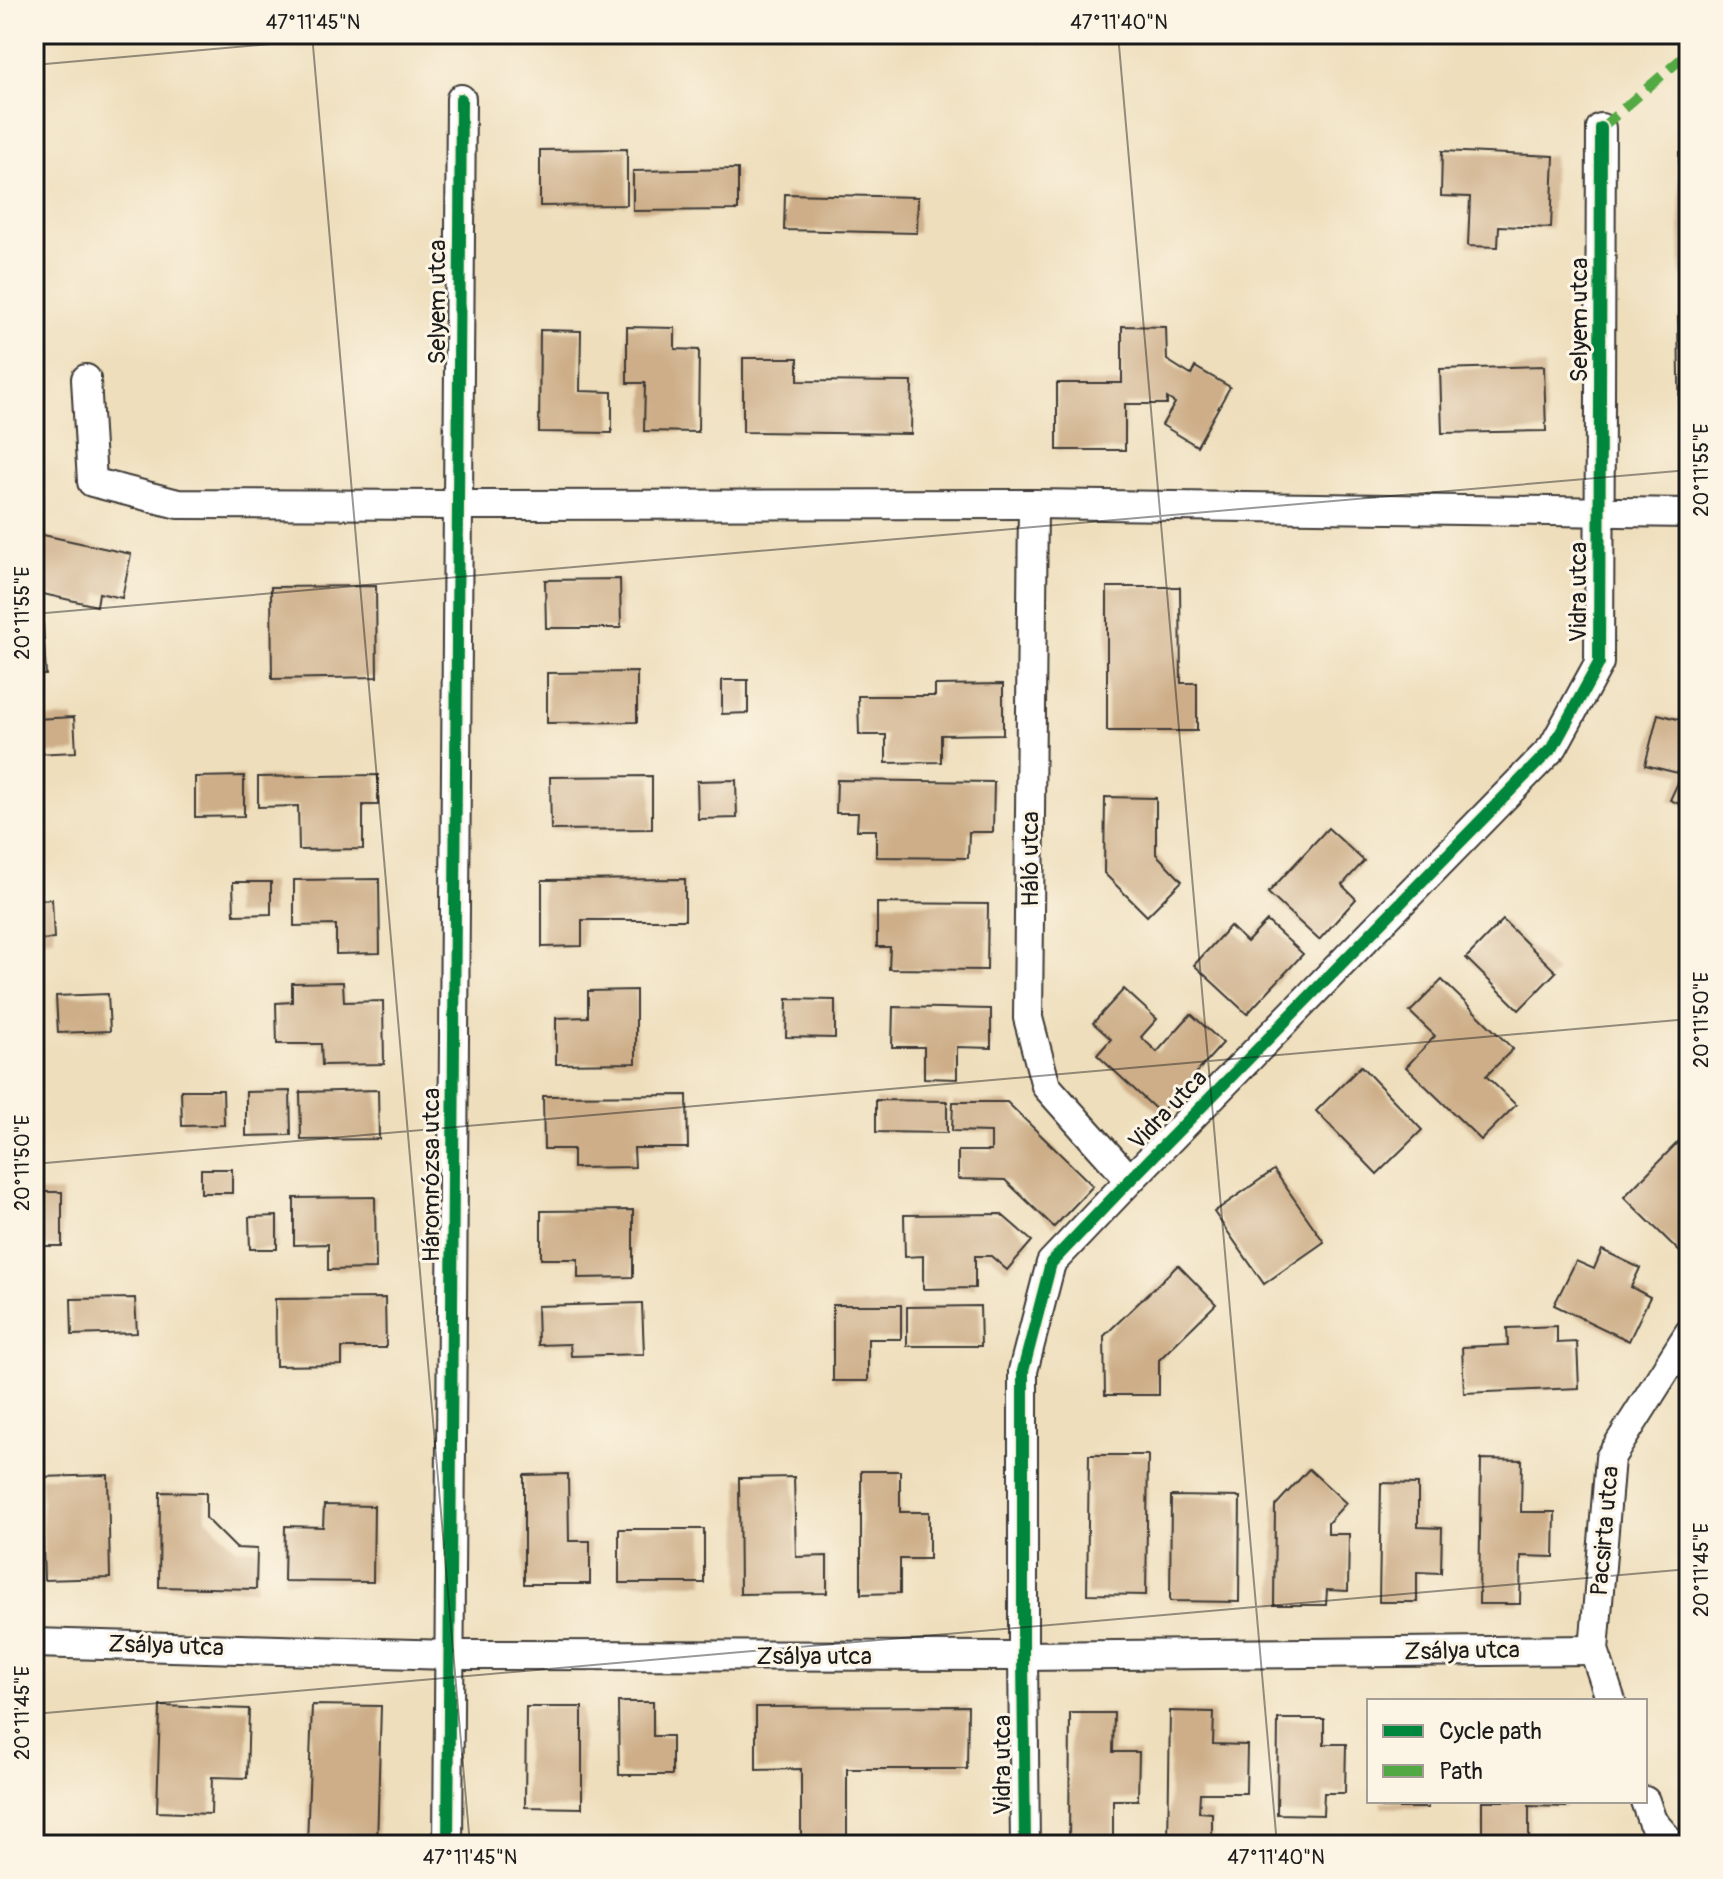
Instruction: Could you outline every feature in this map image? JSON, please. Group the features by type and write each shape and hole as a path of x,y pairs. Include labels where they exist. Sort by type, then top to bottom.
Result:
{"street":[{"name":"Selyem utca","path":"457,505 461,99"},
{"name":"Selyem utca","path":"1600,512 1601,128"},
{"path":"86,379 92,482 178,504 1033,504 1689,513"},
{"name":"Háló utca","path":"1033,504 1028,1018 1046,1086 1130,1180"},
{"name":"Háromrózsa utca","path":"448,1845 457,505"},
{"name":"Vidra utca","path":"1025,1845 1023,1371 1051,1263 1553,747 1599,663 1600,512"},
{"name":"Pacsirta utca","path":"1610,1699 1594,1650 1610,1458 1689,1333"},
{"name":"Zsálya utca","path":"34,1643 449,1655 1023,1656 1594,1650"},
{"path":"1646,1803 1652,1821 1673,1845"}],"building":[{"path":"1036,34 1070,34 1070,44 1037,44"},
{"path":"627,149 627,205 540,206 540,150"},
{"path":"1442,151 1554,156 1551,228 1499,226 1498,247 1468,246 1470,197 1441,196"},
{"path":"1679,152 1689,152 1689,277 1681,277"},
{"path":"738,169 738,210 633,211 633,171"},
{"path":"785,194 918,197 917,233 784,230"},
{"path":"1689,316 1689,436 1680,436 1678,317"},
{"path":"1122,326 1166,327 1167,360 1191,375 1195,367 1230,387 1197,446 1162,425 1175,403 1167,398 1167,404 1125,404 1125,450 1057,450 1057,383 1122,383"},
{"path":"627,327 675,328 675,349 699,350 698,432 644,431 645,383 627,383"},
{"path":"540,330 581,331 580,391 612,392 612,433 539,432"},
{"path":"743,358 798,358 798,381 912,382 911,434 743,432"},
{"path":"1544,366 1546,431 1442,433 1440,369"},
{"path":"34,533 131,554 122,598 99,593 97,606 34,592"},
{"path":"620,579 621,628 546,628 545,580"},
{"path":"376,586 377,677 272,679 271,587"},
{"path":"1107,587 1180,587 1181,683 1197,683 1197,731 1107,731"},
{"path":"43,624 46,675 34,675 34,625"},
{"path":"637,672 637,722 547,723 547,673"},
{"path":"722,680 748,680 748,713 722,714"},
{"path":"1003,684 1003,734 941,735 941,762 886,763 886,735 859,735 858,696 935,696 935,685"},
{"path":"1658,714 1689,722 1689,808 1670,800 1682,774 1645,765"},
{"path":"74,717 76,752 34,754 34,719"},
{"path":"378,775 378,805 363,805 363,849 299,850 298,806 258,807 258,777"},
{"path":"244,776 244,816 195,817 195,777"},
{"path":"652,776 652,829 551,830 550,777"},
{"path":"736,780 737,818 698,819 697,781"},
{"path":"837,780 994,782 993,832 969,832 968,858 876,857 876,830 857,830 858,813 836,813"},
{"path":"1105,797 1156,798 1156,854 1182,881 1147,916 1104,873"},
{"path":"1328,828 1364,861 1342,885 1356,899 1319,940 1268,893"},
{"path":"379,879 380,953 336,954 336,925 294,926 294,880"},
{"path":"685,879 685,920 582,920 582,946 542,947 542,880"},
{"path":"233,882 271,882 271,914 234,915"},
{"path":"52,899 54,939 34,940 34,900"},
{"path":"877,903 988,904 987,970 889,969 890,947 877,947"},
{"path":"1503,920 1556,972 1519,1010 1466,958"},
{"path":"1267,921 1303,954 1247,1014 1194,965 1230,926 1247,942"},
{"path":"1442,980 1513,1049 1486,1076 1516,1105 1481,1140 1406,1067 1435,1036 1410,1012"},
{"path":"343,982 344,1002 383,1001 384,1064 322,1065 321,1044 277,1044 276,1003 292,1002 292,983"},
{"path":"1124,989 1157,1019 1141,1037 1157,1052 1191,1014 1223,1043 1160,1113 1097,1055 1111,1039 1093,1023"},
{"path":"636,990 636,1063 556,1064 556,1018 588,1017 588,991"},
{"path":"108,994 110,1031 58,1033 56,996"},
{"path":"787,999 835,1000 835,1038 786,1037"},
{"path":"893,1007 991,1009 991,1048 957,1047 957,1079 924,1078 924,1047 892,1047"},
{"path":"1361,1066 1422,1130 1377,1174 1316,1111"},
{"path":"34,1088 37,1088 39,1132 34,1133"},
{"path":"181,1090 223,1090 224,1125 182,1126"},
{"path":"378,1090 379,1139 301,1140 300,1092"},
{"path":"290,1091 291,1135 246,1136 246,1092"},
{"path":"687,1095 688,1148 634,1148 635,1167 573,1168 573,1149 544,1149 543,1096"},
{"path":"876,1100 947,1101 947,1133 876,1132"},
{"path":"953,1102 1007,1102 1093,1186 1054,1227 1005,1180 958,1179 958,1151 991,1151 991,1132 952,1131"},
{"path":"1679,1141 1689,1151 1689,1261 1624,1197"},
{"path":"201,1169 232,1169 232,1193 201,1193"},
{"path":"1274,1170 1324,1242 1264,1284 1214,1212"},
{"path":"34,1192 62,1192 62,1246 34,1246"},
{"path":"375,1197 376,1269 328,1270 328,1244 294,1245 294,1198"},
{"path":"633,1210 633,1277 578,1278 578,1259 541,1259 541,1211"},
{"path":"1001,1214 1032,1241 1007,1270 991,1256 975,1256 975,1288 923,1289 923,1256 905,1257 904,1215"},
{"path":"277,1216 277,1249 250,1249 249,1217"},
{"path":"1602,1250 1640,1268 1631,1287 1650,1297 1629,1341 1554,1305 1576,1261 1594,1269"},
{"path":"1178,1265 1216,1304 1159,1360 1159,1395 1105,1395 1104,1336"},
{"path":"135,1298 137,1333 72,1335 71,1299"},
{"path":"385,1298 386,1348 342,1348 342,1365 276,1366 275,1299"},
{"path":"642,1303 644,1354 571,1356 570,1344 538,1345 537,1306"},
{"path":"833,1305 901,1305 901,1339 868,1339 868,1381 833,1381"},
{"path":"980,1306 981,1346 907,1346 907,1307"},
{"path":"1557,1326 1557,1343 1577,1342 1579,1388 1464,1393 1462,1347 1508,1345 1507,1328"},
{"path":"1089,1455 1148,1455 1146,1595 1087,1594"},
{"path":"1481,1459 1522,1460 1521,1512 1555,1512 1554,1557 1521,1556 1520,1604 1479,1604"},
{"path":"1309,1469 1346,1503 1328,1523 1328,1534 1349,1534 1348,1591 1327,1590 1326,1605 1274,1605 1275,1506"},
{"path":"861,1471 900,1471 900,1512 929,1512 929,1559 900,1559 900,1593 861,1594"},
{"path":"568,1474 569,1541 590,1541 590,1584 524,1584 524,1475"},
{"path":"108,1475 110,1578 44,1580 41,1477"},
{"path":"794,1477 796,1557 827,1556 827,1593 740,1594 739,1478"},
{"path":"1381,1483 1418,1484 1418,1527 1442,1528 1441,1573 1417,1572 1417,1602 1379,1602"},
{"path":"160,1492 206,1493 206,1518 236,1548 257,1549 256,1589 159,1587"},
{"path":"1171,1496 1240,1497 1239,1602 1170,1601"},
{"path":"324,1505 374,1506 373,1582 284,1581 285,1526 323,1527"},
{"path":"619,1529 704,1529 704,1583 619,1583"},
{"path":"618,1702 653,1702 653,1736 672,1736 672,1775 619,1775"},
{"path":"312,1705 381,1706 377,1845 307,1845"},
{"path":"160,1706 249,1709 247,1778 212,1777 211,1814 157,1812"},
{"path":"968,1706 967,1769 847,1769 847,1842 801,1842 801,1769 756,1770 756,1707"},
{"path":"526,1707 582,1707 582,1808 525,1807"},
{"path":"1170,1711 1214,1712 1213,1744 1247,1745 1246,1793 1200,1793 1199,1812 1212,1813 1212,1845 1168,1845"},
{"path":"1070,1713 1114,1713 1113,1752 1139,1752 1138,1800 1113,1800 1113,1845 1069,1845"},
{"path":"1278,1719 1324,1719 1324,1744 1346,1744 1345,1793 1324,1793 1323,1815 1277,1814"},
{"path":"1381,1803 1428,1803 1428,1808 1381,1808"},
{"path":"1482,1803 1566,1803 1566,1807 1529,1806 1529,1839 1482,1839"}],"marked path":[{"path":"1601,128 1689,52"}],"cycle path":[{"path":"448,1845 461,99"},
{"path":"1025,1845 1023,1371 1051,1263 1553,747 1599,663 1601,128"}]}
